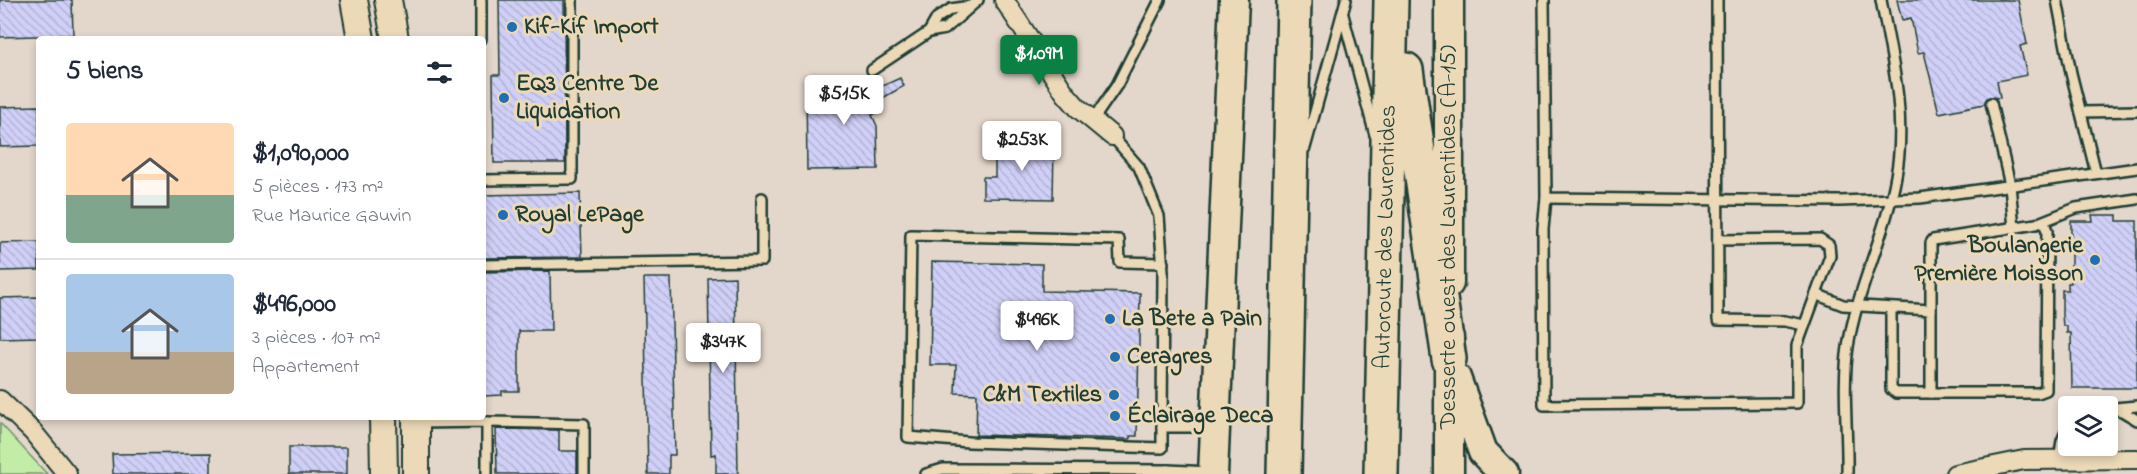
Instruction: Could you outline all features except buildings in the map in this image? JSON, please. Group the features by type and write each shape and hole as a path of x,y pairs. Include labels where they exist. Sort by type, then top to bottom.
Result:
{"highway":[{"path":"1284,474 1294,0"},
{"name":"Autoroute des Laurentides","path":"1381,474 1391,0"},
{"path":"1397,0 1422,191 1449,359"}],"main road":[{"path":"1213,473 1234,0"},
{"name":"Desserte ouest des Laurentides (A-15)","path":"1449,0 1449,474"},
{"path":"1449,359 1483,452 1504,474"}],"street":[{"path":"354,0 360,36"},
{"path":"388,0 394,36"},
{"path":"1006,1 1065,93 1112,136"},
{"path":"0,400 33,432 67,474"},
{"path":"383,420 384,474"},
{"path":"416,420 416,474"},
{"path":"1955,474 2012,462 2059,459 2137,459"}],"lane":[{"path":"481,36 482,0"},
{"path":"486,180 572,179 572,0"},
{"path":"1093,120 1117,85 1160,0"},
{"path":"1340,0 1387,181"},
{"path":"1288,205 1346,0"},
{"path":"1544,0 1546,198 1543,249 1544,405 1797,403 1796,352 1831,251 1824,240 1718,240"},
{"path":"1718,0 1719,320 1785,321 1804,325"},
{"path":"1847,474 1848,351 1858,305 1891,199 1898,166 1899,105 1881,0"},
{"path":"2057,0 2096,173"},
{"path":"872,70 929,32 945,29 958,20 974,3"},
{"path":"1991,103 2010,185 2014,228"},
{"path":"2081,112 2137,111"},
{"path":"1112,136 1136,162 1159,216 1163,263 1161,448 969,442 908,437 911,235 1119,240 1119,262 1163,263"},
{"path":"1546,198 1840,201 1891,199 2137,168"},
{"path":"486,265 762,261 762,198"},
{"path":"1931,393 1933,240 2044,222 2076,207 2137,199"},
{"path":"1892,309 1891,389 1896,393 2038,393 2046,390 2048,231 2044,222"},
{"path":"1816,294 1843,305 1931,310"},
{"path":"2118,407 2137,406"},
{"path":"2118,412 2137,420"},
{"path":"416,420 584,424 584,474"},
{"path":"487,422 487,474"},
{"path":"1162,427 1216,428"},
{"path":"926,474 943,469 1213,473"}],"green space":[{"path":"0,423 47,474 0,474"}],"place":[{"name":"Kif-Kif Import","path":"512,27"},
{"name":"EQ3 Centre De Liquidation","path":"504,98"},
{"name":"Royal LePage","path":"503,215"},
{"name":"Boulangerie Première Moisson","path":"2095,260"},
{"name":"La Bete a Pain","path":"1110,319"},
{"name":"Ceragres","path":"1115,357"},
{"name":"C&M Textiles","path":"1114,395"},
{"name":"Éclairage Deca","path":"1115,416"}]}
